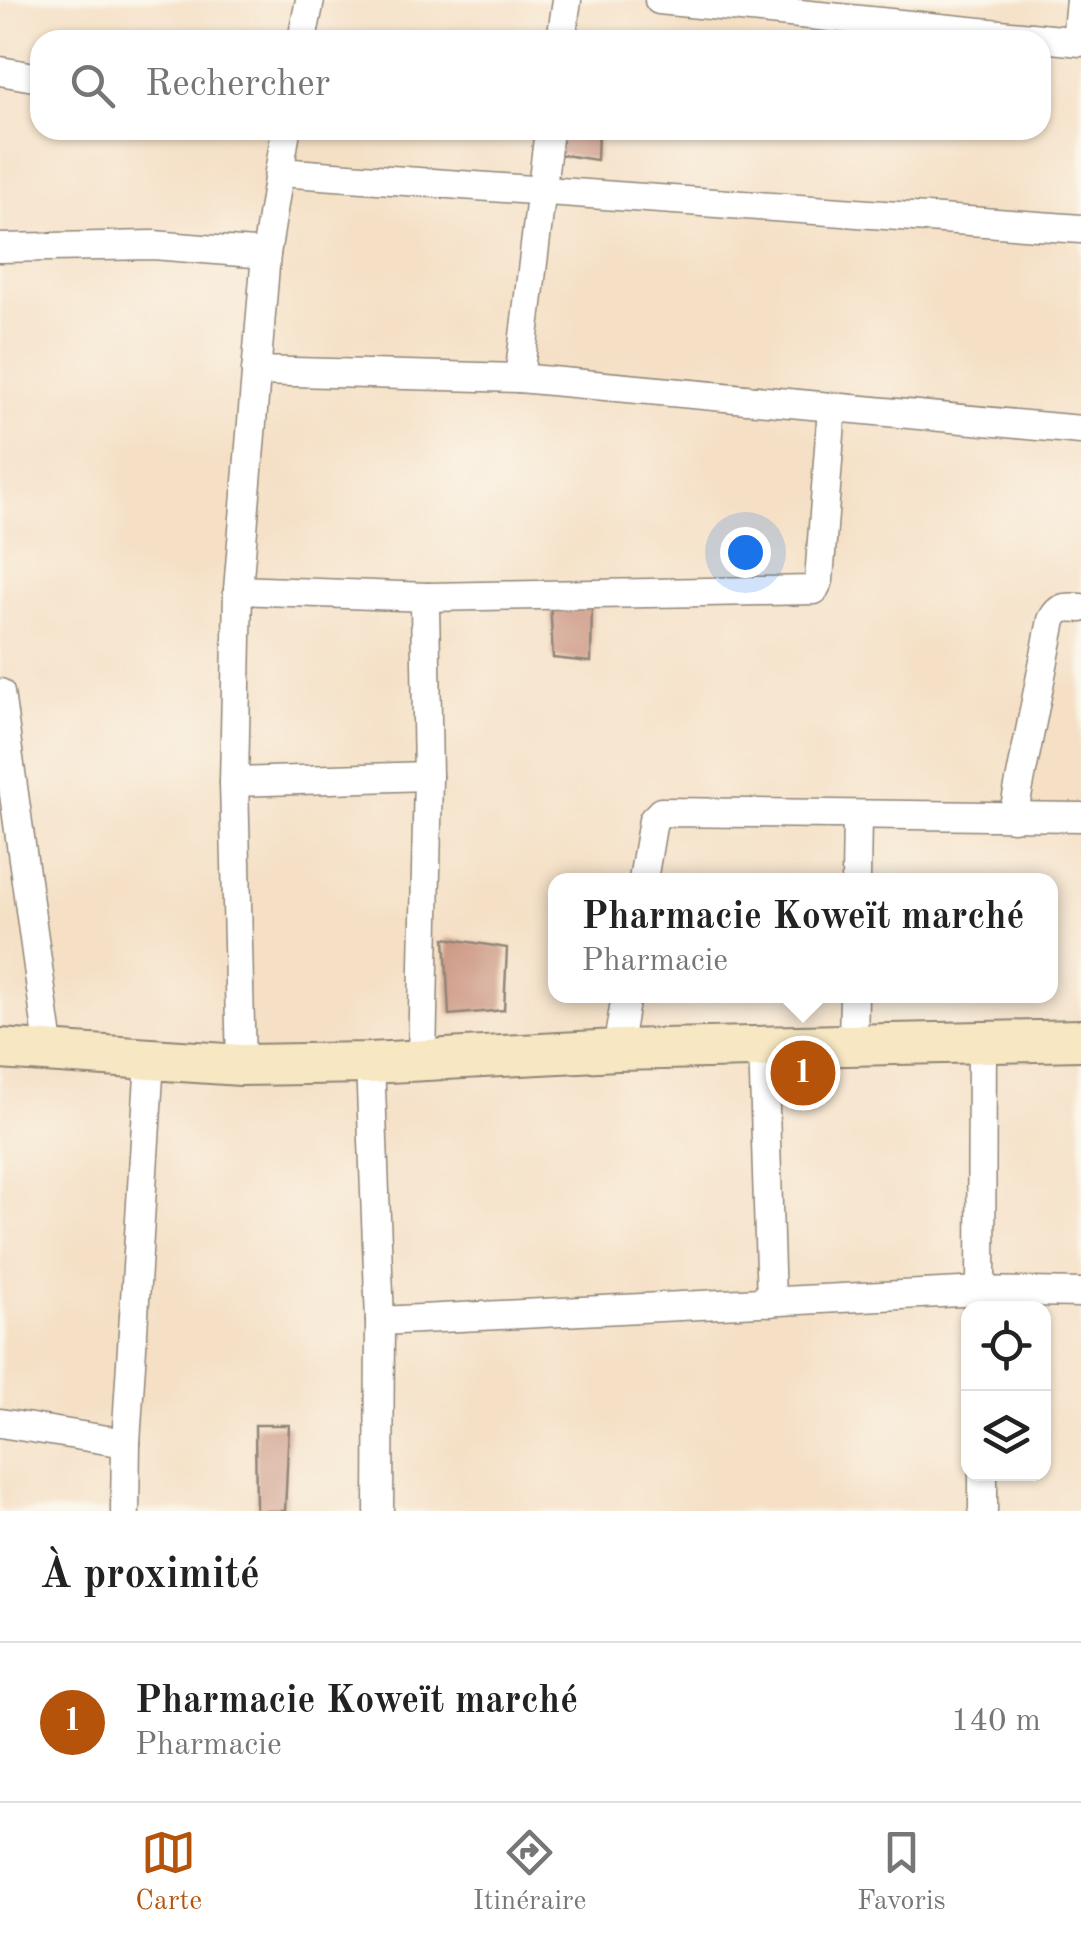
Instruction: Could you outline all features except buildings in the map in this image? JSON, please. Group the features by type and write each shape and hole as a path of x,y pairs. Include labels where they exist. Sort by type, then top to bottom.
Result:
{"street":[{"path":"304,30 310,0"},
{"path":"563,30 567,0"},
{"path":"660,0 966,30"},
{"path":"1051,38 1078,41 1080,0"},
{"path":"0,72 30,76"},
{"path":"241,1064 234,782 238,590 266,254 284,140"},
{"path":"520,378 549,140"},
{"path":"279,172 1081,229"},
{"path":"0,248 153,245 266,254"},
{"path":"256,372 520,378 1081,430"},
{"path":"238,590 428,597 814,590 819,580 832,408"},
{"path":"422,1060 428,597"},
{"path":"1013,817 1052,620 1057,610 1081,608"},
{"path":"0,693 50,1054"},
{"path":"234,782 428,776"},
{"path":"644,873 652,820 661,812 1081,817"},
{"path":"856,873 857,815"},
{"path":"617,1050 625,1003"},
{"path":"854,1003 854,1044"},
{"path":"0,1049 241,1064 370,1063 617,1050 1081,1040"},
{"path":"982,1041 982,1300"},
{"path":"763,1046 771,1302"},
{"path":"125,1511 150,1060"},
{"path":"370,1063 380,1320 380,1511"},
{"path":"380,1320 771,1302 982,1300 1081,1293"},
{"path":"0,1423 126,1443"},
{"path":"983,1481 983,1511"}],"place":[{"name":"Pharmacie Koweït marché","path":"803,1073"}]}
